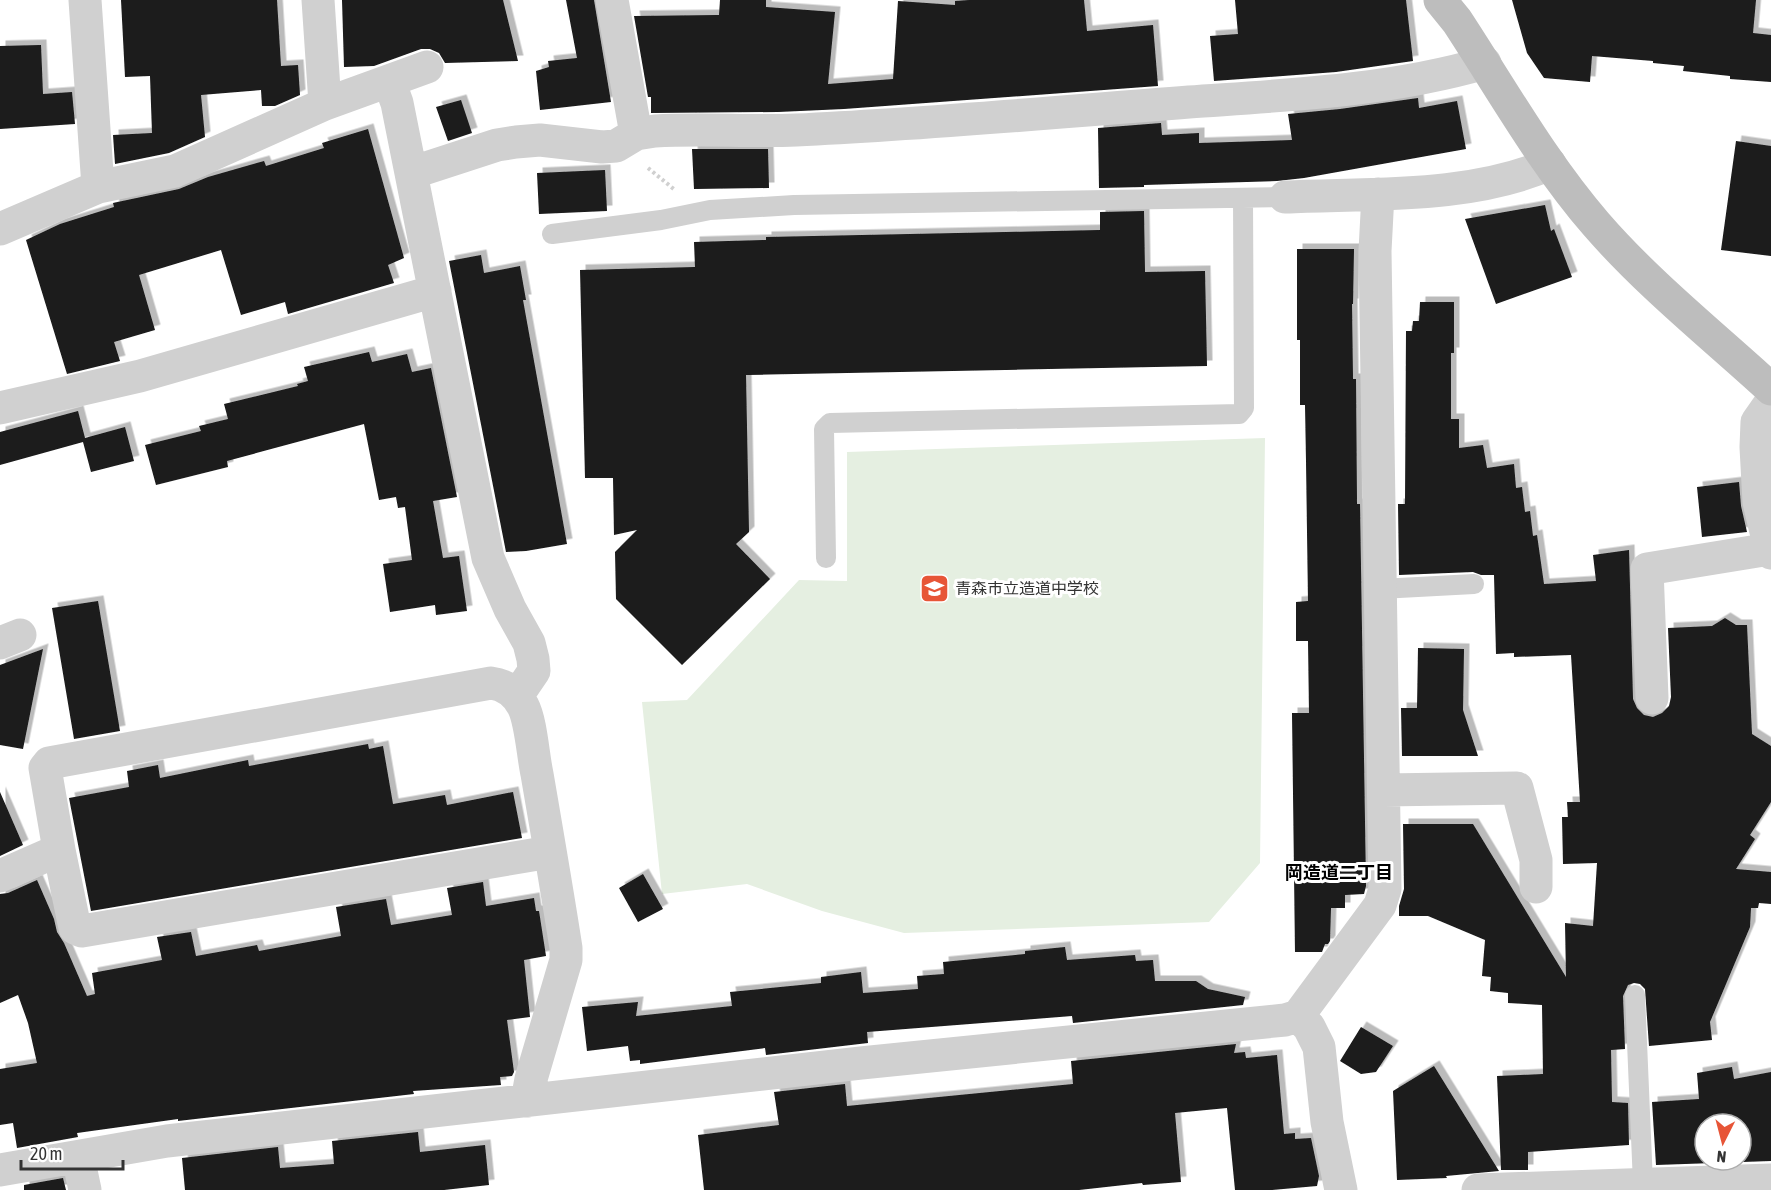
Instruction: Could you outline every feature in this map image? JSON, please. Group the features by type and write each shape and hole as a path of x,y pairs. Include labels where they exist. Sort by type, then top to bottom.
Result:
{"street":[{"path":"85,0 98,187"},
{"path":"318,0 325,104"},
{"path":"612,0 626,140"},
{"path":"1440,0 1485,63 1551,164 1596,223 1627,257 1771,389"},
{"path":"411,173 497,145 516,142 540,140 602,147 673,130 756,132 797,130 1286,95 1407,82 1485,63"},
{"path":"0,229 98,187 175,171 325,104 427,67"},
{"path":"389,81 397,103 488,558 510,609 529,643 533,658 534,670 517,696"},
{"path":"1285,197 1378,194 1489,184 1531,173 1551,164"},
{"path":"0,1170 167,1141 861,1063 1250,1024 1299,1016 1380,905 1385,889 1375,251 1378,194"},
{"path":"0,408 140,376 435,291"},
{"path":"1652,698 1647,569 1770,551 1759,502 1756,447 1757,422 1771,402"},
{"path":"527,1101 531,1079 566,960 566,948 550,852 524,708 517,696 503,684 491,683 48,763 45,768 75,928 82,931 550,852"},
{"path":"1384,790 1517,788 1536,860 1536,887"},
{"path":"0,876 59,850"},
{"path":"1299,1016 1309,1027 1319,1047 1327,1122 1341,1190"},
{"path":"78,1157 85,1190"},
{"path":"1478,1190 1643,1184 1726,1186 1771,1180"}],"lane":[{"path":"552,234 699,213 794,205 1285,197"},
{"path":"826,558 824,429 830,423 1239,414 1244,408 1243,198"},
{"path":"1380,589 1474,584"},
{"path":"1635,994 1643,1184"}],"path":[{"path":"626,140 631,153 699,213"}],"green space":[{"path":"1265,438 1260,863 1209,922 904,933 822,911 747,884 662,894 642,702 687,700 799,580 847,581 847,452"}],"building":[{"path":"121,0 277,0 281,66 298,65 300,95 275,106 262,106 261,90 201,95 205,137 169,153 115,164 113,135 152,133 150,76 125,77"},
{"path":"342,0 503,0 518,61 445,63 439,53 430,49 421,49 374,66 344,67"},
{"path":"566,0 594,0 611,102 540,110 536,71 549,67 548,61 577,58"},
{"path":"720,0 766,0 766,7 835,12 828,84 893,79 898,1 955,5 955,1 969,0 1084,0 1087,31 1153,25 1158,86 844,109 651,113 651,97 648,97 634,16 719,15"},
{"path":"1235,0 1406,0 1413,61 1336,72 1214,81 1210,36 1238,34"},
{"path":"1512,0 1756,0 1753,33 1771,35 1771,82 1730,79 1730,76 1683,71 1684,66 1653,63 1653,61 1592,56 1590,82 1544,78 1527,53"},
{"path":"41,45 43,94 72,92 75,124 0,129 0,46"},
{"path":"1418,98 1419,108 1457,101 1466,149 1277,181 1099,188 1098,128 1161,123 1162,135 1199,133 1199,143 1292,140 1288,114"},
{"path":"461,100 472,133 448,141 436,107"},
{"path":"368,129 404,258 388,265 394,283 288,314 285,302 241,315 221,250 139,275 155,330 114,342 120,361 67,374 26,240 60,224 114,207 113,203 179,189 208,177 264,161 266,166 324,148 322,143"},
{"path":"1736,141 1771,146 1771,256 1721,250"},
{"path":"692,149 768,149 769,188 694,189"},
{"path":"605,170 607,211 539,214 537,173"},
{"path":"1545,205 1551,231 1554,229 1572,277 1496,304 1465,219"},
{"path":"1144,211 1145,272 1205,271 1207,366 746,375 749,532 736,544 770,579 682,665 616,599 615,552 637,530 614,535 613,478 585,478 580,270 695,267 694,242 766,240 766,237 1100,230 1100,212"},
{"path":"1297,249 1354,249 1353,379 1356,379 1357,504 1360,504 1366,886 1364,894 1345,895 1345,908 1331,908 1330,941 1325,944 1322,952 1295,952 1292,713 1309,713 1308,641 1296,641 1296,602 1308,601 1305,405 1300,405"},
{"path":"481,255 484,273 520,266 526,300 523,300 567,544 506,552 449,261"},
{"path":"1420,302 1454,302 1451,419 1459,419 1459,448 1483,445 1487,468 1514,464 1516,488 1522,487 1525,512 1530,511 1533,536 1537,535 1544,584 1596,581 1593,555 1629,550 1633,699 1637,708 1644,715 1653,717 1662,713 1669,706 1671,697 1668,628 1712,626 1725,618 1736,625 1747,625 1752,734 1771,746 1771,802 1750,835 1755,839 1736,869 1771,872 1771,904 1759,903 1758,908 1751,908 1750,927 1710,1022 1712,1040 1649,1046 1645,989 1640,984 1628,985 1623,996 1625,1049 1611,1050 1612,1102 1628,1103 1629,1145 1528,1152 1528,1170 1501,1170 1497,1076 1543,1074 1542,1005 1508,1003 1508,993 1490,991 1491,977 1482,976 1485,940 1428,916 1399,916 1399,906 1404,889 1403,824 1473,824 1566,977 1565,923 1593,926 1597,863 1563,864 1562,817 1568,817 1567,802 1580,802 1571,655 1514,657 1514,653 1496,654 1494,575 1481,575 1473,572 1399,575 1398,504 1405,504 1406,331 1412,331 1413,321 1419,321"},
{"path":"369,352 372,362 407,354 412,372 431,368 457,497 433,501 443,558 459,556 467,611 436,615 435,605 390,612 383,564 412,560 405,507 398,508 396,497 379,500 364,424 227,461 228,467 156,485 145,445 201,431 199,426 228,419 224,404 298,386 297,384 308,381 304,367"},
{"path":"78,411 85,438 125,427 134,461 91,472 83,442 0,465 0,432"},
{"path":"1739,482 1741,506 1747,532 1702,537 1697,487"},
{"path":"98,601 120,731 74,739 52,608"},
{"path":"1418,648 1464,649 1463,710 1478,756 1402,756 1401,708 1417,708"},
{"path":"43,649 23,749 0,745 0,665"},
{"path":"368,744 369,749 383,746 393,804 445,795 447,805 513,792 522,838 91,911 69,798 129,787 127,771 158,765 160,778 248,760 249,766"},
{"path":"0,792 23,845 0,856"},
{"path":"643,874 663,909 638,922 619,888"},
{"path":"37,880 54,919 57,932 87,996 95,994 92,973 162,960 157,937 191,932 196,956 257,945 259,951 341,936 336,907 386,899 391,925 452,915 447,888 483,882 486,906 534,898 536,911 539,911 546,956 524,960 530,1017 507,1020 514,1072 512,1076 500,1077 501,1085 413,1091 414,1094 178,1121 178,1119 77,1133 78,1137 17,1148 13,1123 0,1125 0,1069 37,1063 28,1023 18,995 0,1003 0,894 8,893"},
{"path":"1065,947 1067,960 1135,955 1136,961 1153,960 1155,981 1196,981 1208,989 1245,997 1243,1005 1073,1023 1072,1016 867,1032 868,1043 766,1055 765,1048 640,1064 640,1060 630,1061 628,1046 587,1051 582,1007 638,1002 636,1016 732,1006 730,992 821,983 821,977 861,972 863,993 918,989 917,976 944,974 943,962 1025,954 1025,951"},
{"path":"1361,1027 1393,1046 1376,1072 1361,1074 1340,1061"},
{"path":"1236,1044 1234,1053 1245,1052 1246,1058 1277,1055 1284,1134 1295,1133 1295,1139 1311,1138 1319,1176 1317,1186 1272,1190 1235,1190 1227,1108 1175,1113 1181,1182 1143,1185 1142,1183 1079,1190 704,1190 698,1135 779,1125 774,1092 845,1084 847,1106 1073,1084 1071,1061"},
{"path":"1434,1066 1499,1171 1446,1176 1447,1178 1397,1180 1393,1091"},
{"path":"1732,1067 1734,1079 1771,1072 1771,1161 1753,1162 1753,1112 1693,1112 1693,1164 1656,1165 1652,1102 1699,1099 1697,1073"},
{"path":"418,1132 420,1152 485,1145 489,1185 444,1190 185,1190 182,1158 278,1147 280,1168 334,1164 332,1141"},
{"path":"63,1178 66,1190 24,1190 24,1185"}],"place":[{"name":"青森市立造道中学校","path":"934,588"}],"district":[{"name":"岡造道二丁目","path":"1339,873"}]}
